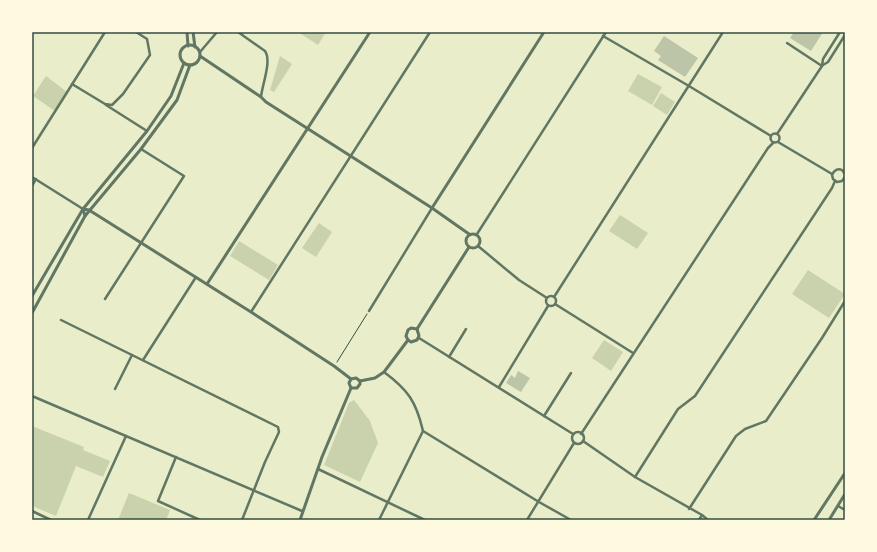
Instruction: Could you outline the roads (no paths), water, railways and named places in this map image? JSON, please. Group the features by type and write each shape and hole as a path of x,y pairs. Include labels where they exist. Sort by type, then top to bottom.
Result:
{"street":[{"path":"32,148 105,32"},
{"path":"106,104 112,105 123,94 150,55 147,39 136,32"},
{"path":"187,32 188,46"},
{"path":"193,32 195,46 200,54 266,102 470,234 477,234"},
{"path":"184,63 190,65 197,62 200,54 218,32"},
{"path":"238,32 268,54 268,62 260,97"},
{"path":"207,284 370,32"},
{"path":"251,312 430,32"},
{"path":"369,311 432,208 544,32"},
{"path":"477,234 606,32"},
{"path":"555,304 556,301 554,297 723,32"},
{"path":"822,66 823,59 840,32"},
{"path":"771,136 777,134 822,66 828,62 845,35"},
{"path":"603,36 771,136"},
{"path":"787,43 822,66"},
{"path":"32,296 83,209 171,96 184,63 181,53 185,47 195,46"},
{"path":"32,313 89,210 141,149 177,100 190,65"},
{"path":"72,84 146,130"},
{"path":"777,134 779,138 778,142"},
{"path":"771,136 770,140 773,143"},
{"path":"581,434 768,148 773,143 778,142 832,174 835,181"},
{"path":"104,299 184,176 141,149"},
{"path":"842,170 845,165"},
{"path":"832,174 836,170 842,170"},
{"path":"835,181 839,182 845,177 842,170"},
{"path":"32,177 83,209 89,210 141,242 334,366 351,379 356,378 360,381 375,378 384,372 408,340"},
{"path":"32,186 36,179"},
{"path":"635,477 678,409 696,396 832,188 835,181"},
{"path":"87,204 89,210"},
{"path":"83,209 85,216"},
{"path":"469,247 466,240 470,234"},
{"path":"477,234 480,238 478,246"},
{"path":"478,246 519,280 547,298 549,296 554,297"},
{"path":"469,247 474,248 478,246"},
{"path":"417,330 469,247"},
{"path":"143,360 196,277"},
{"path":"547,298 546,303 548,306"},
{"path":"689,509 736,436 745,429 766,421 845,301"},
{"path":"555,304 633,353"},
{"path":"499,388 548,306 555,304"},
{"path":"61,320 278,427 279,432 265,462 242,520"},
{"path":"408,340 406,336 408,330 411,328 417,330"},
{"path":"449,357 466,329"},
{"path":"417,330 419,333 419,338"},
{"path":"419,338 573,434 577,432 581,434"},
{"path":"408,340 415,342 419,338"},
{"path":"115,389 132,355"},
{"path":"379,520 423,431 419,413 412,399 397,382 384,372"},
{"path":"544,416 571,373"},
{"path":"300,520 318,468 351,388 349,383 351,379"},
{"path":"351,388 357,388 360,381"},
{"path":"32,396 302,511"},
{"path":"423,431 571,520"},
{"path":"528,520 574,443 572,440 573,434"},
{"path":"581,434 583,441 635,477 702,515 708,520"},
{"path":"88,520 126,436"},
{"path":"574,443 578,444 583,441"},
{"path":"176,458 158,501 200,520"},
{"path":"318,468 425,520"},
{"path":"814,520 845,473"},
{"path":"829,520 845,494"},
{"path":"838,506 845,510"},
{"path":"32,511 51,520"},
{"path":"699,520 702,515"}]}
